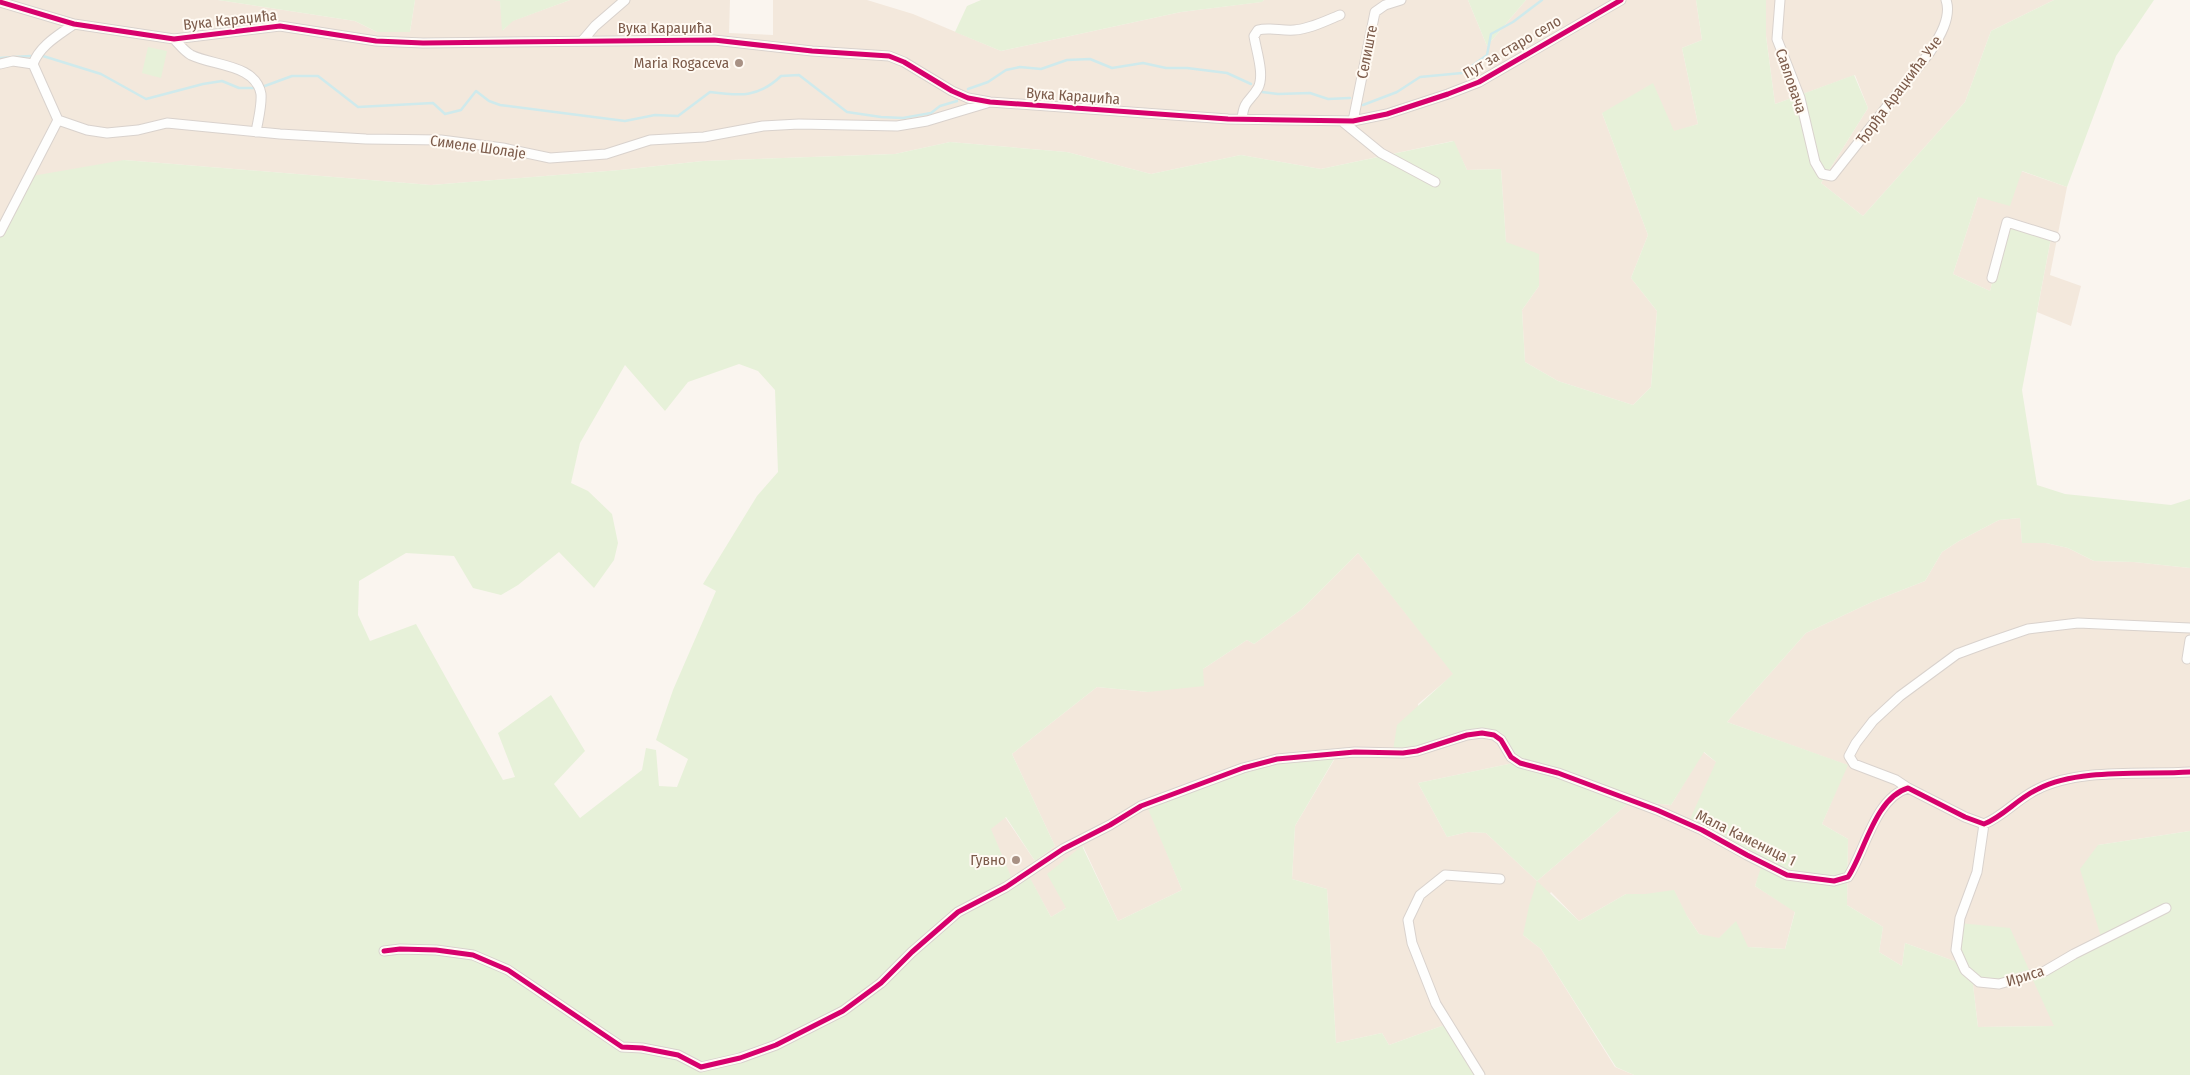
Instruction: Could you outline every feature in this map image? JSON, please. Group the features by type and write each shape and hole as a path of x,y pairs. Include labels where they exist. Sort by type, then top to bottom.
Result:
{"street":[{"path":"583,40 625,0"},
{"name":"Селиште","path":"1353,121 1375,12 1385,5 1401,0"},
{"name":"Пут за старо село","path":"1353,121 1387,114 1479,82 1621,0"},
{"name":"Савловача","path":"1780,0 1777,39 1800,98 1815,162 1822,174 1832,176 1835,173"},
{"name":"Ђорђа Арацкића Уче","path":"1835,173 1930,52 1943,31 1948,5 1946,0"},
{"name":"Вука Караџића","path":"0,2 74,24 174,39 280,26 376,41 414,43 714,40 812,51 889,56 904,62 952,91 968,98 990,102 1242,119 1353,121"},
{"path":"1242,119 1247,99 1258,88 1260,79 1254,36 1258,30 1264,28 1274,31 1295,30 1311,27 1340,15"},
{"path":"33,64 41,50 48,43 74,24"},
{"path":"174,39 189,54 245,73 259,88 256,132"},
{"path":"0,64 12,61 33,64"},
{"path":"0,232 58,120 33,64"},
{"name":"Симеле Шолаје","path":"58,120 87,130 107,133 138,130 167,123 256,132 366,139 441,140 503,148 550,158 606,154 650,140 704,137 763,126 799,124 897,126 927,121 990,102"},
{"path":"1343,122 1381,153 1435,182"},
{"path":"1992,278 2007,222 2055,237"},
{"path":"2190,628 2078,623 2028,629 1957,654 1900,696 1873,721 1856,743 1849,756 1854,764 1896,780 1965,817 1984,824 1998,818 2038,789 2067,778 2190,772"},
{"path":"2188,659 2190,640"},
{"name":"Мала Каменица 1","path":"384,951 400,948 473,955 508,970 607,1039 622,1047 642,1048 678,1055 701,1067 720,1064 776,1045 843,1011 881,983 912,952 958,912 1006,887 1063,849 1110,825 1141,806 1243,768 1277,759 1355,752 1403,753 1417,751 1467,735 1482,733 1494,735 1501,740 1511,757 1520,764 1543,768 1657,810 1702,830 1747,856 1787,875 1834,881 1848,877 1863,843 1890,799 1899,791 1908,788"},
{"name":"Ириса","path":"1984,824 1977,872 1960,918 1956,950 1965,970 1979,982 1999,984 2045,971 2074,954 2166,908"},
{"path":"1480,1075 1436,1004 1412,943 1408,920 1420,895 1445,875 1500,879"}],"shaded area":[{"path":"0,0 218,0 355,21 377,32 410,32 415,0 500,0 503,30 512,21 570,0 730,0 729,33 773,35 773,0 867,0 913,14 1001,51 1181,12 1261,2 1264,0 1468,0 1487,46 1526,0 1696,0 1702,40 1682,48 1698,124 1674,132 1602,113 1648,235 1631,278 1657,311 1651,387 1633,405 1558,381 1525,362 1522,310 1539,286 1506,242 1501,169 1467,170 1453,141 1321,169 1241,155 1151,174 1067,152 950,142 895,154 703,161 620,170 431,185 124,160 8,224 0,220"},
{"path":"1766,0 2054,0 1991,31 1965,102 1863,216 1821,183 1868,108 1855,75 1775,104 1766,36"},
{"path":"2021,171 2067,187 2050,275 2081,286 2071,326 2037,312 2051,238 2007,224 1990,291 1953,274 1978,197"},
{"path":"2020,518 2022,543 2046,543 2068,548 2094,561 2134,562 2190,568 2190,831 2098,845 2103,943 2054,1026 1978,1027 1973,985 1957,962 1905,943 1902,966 1879,952 1883,927 1847,905 1848,839 1822,824 1847,765 1727,722 1806,633 1874,601 1925,581 1942,552 1999,520"},
{"path":"1358,553 1454,674 1418,704 1420,748 1485,728 1502,733 1518,762 1418,783 1447,837 1468,832 1486,833 1537,881 1631,801 1671,805 1703,752 1716,762 1764,861 1755,886 1795,911 1785,949 1748,947 1699,934 1687,916 1645,894 1626,894 1579,921 1551,892 1523,935 1541,949 1615,1067 1634,1075 1484,1075 1450,1023 1389,1045 1382,1033 1336,1043 1327,889 1292,879 1295,826 1340,750 1147,804 1182,890 1118,921 1083,846 1066,908 1051,917 1029,877 1015,887 990,829 1005,817 1035,861 1055,846 1012,754 1097,687 1148,692 1203,669 1247,640 1254,644 1302,609"}],"green space":[{"path":"218,0 415,0 410,32 377,32 355,21"},
{"path":"493,0 570,0 513,21 502,31 500,1"},
{"path":"981,0 1264,0 1262,2 1181,12 1001,51 955,32 967,6"},
{"path":"1468,0 1526,0 1487,46"},
{"path":"1696,0 1766,0 1766,36 1775,104 1854,75 1868,108 1821,183 1863,216 1965,102 1991,31 2054,0 2154,0 2116,56 2067,187 2022,171 2010,206 1978,197 1953,274 1990,291 2007,223 2051,238 2022,390 2037,485 2065,494 2171,505 2190,499 2190,568 2134,562 2094,561 2068,548 2046,543 2022,543 2020,518 1999,520 1942,552 1925,581 1874,601 1806,633 1727,722 1848,765 1822,824 1848,839 1847,905 1883,927 1879,952 1902,966 1905,943 1957,962 1959,923 2010,928 2030,972 1973,985 1978,1027 2054,1026 2032,978 2103,943 2080,869 2098,845 2190,831 2190,1075 1634,1075 1616,1067 1541,949 1523,935 1537,881 1486,833 1468,832 1447,837 1418,783 1518,762 1502,733 1485,728 1420,748 1393,751 1397,725 1453,674 1358,553 1302,609 1254,644 1247,640 1203,669 1204,686 1148,692 1097,687 1012,754 1055,846 1035,861 1006,817 991,829 1015,886 1029,876 1051,917 1066,908 1047,874 1082,846 1118,921 1182,890 1146,804 1275,755 1340,749 1295,826 1292,879 1327,889 1336,1043 1382,1033 1389,1045 1450,1023 1484,1075 0,1075 0,220 8,224 32,176 124,160 431,185 620,170 703,161 895,154 950,142 1067,152 1151,174 1241,155 1321,169 1454,141 1467,170 1501,169 1506,242 1539,254 1539,286 1522,310 1525,362 1558,381 1633,405 1651,387 1657,311 1631,278 1648,235 1602,113 1653,83 1674,131 1698,124 1682,48 1702,40","holes":["739,364 758,371 775,390 778,472 757,496 703,584 716,591 673,690 656,740 688,759 677,787 659,786 656,750 646,748 642,770 580,818 554,784 585,751 551,695 498,733 515,777 503,780 416,624 370,641 358,615 359,581 406,553 454,556 473,588 501,595 518,585 559,552 594,588 614,560 618,543 612,514 588,491 571,483 580,443 625,365 665,411 688,382","1704,752 1716,762 1690,819 1763,861 1755,886 1795,912 1785,949 1748,947 1736,921 1719,938 1699,934 1687,916 1674,890 1645,894 1626,894 1579,921 1537,881 1631,801 1671,805"]},
{"path":"148,47 167,51 161,78 142,73"}],"waterway":[{"path":"1363,105 1397,92 1420,77 1462,73 1487,55 1491,34 1513,22 1542,0"},
{"path":"0,58 30,56"},
{"path":"43,56 101,74 146,99 222,81 239,88 256,88"},
{"path":"968,89 988,82 1006,70 1020,67 1041,69 1067,60 1090,59 1112,68 1143,63 1166,68 1187,68 1227,73 1251,84"},
{"path":"262,87 292,76 318,76 358,107 433,103 445,114 461,110 476,91 489,101 500,105 625,121 655,115 678,116 710,92 748,94 764,88 781,76 799,75 847,112 881,117 903,118 931,113 940,106 957,101"},
{"path":"1262,92 1278,94 1310,93 1328,99 1350,98"}],"cycle path":[{"path":"0,2 74,24 174,39 280,26 376,41 423,43 714,40 812,51 889,56 904,62 952,91 968,98 990,102 1228,119 1353,121 1387,114 1479,82 1621,0"},
{"path":"384,951 400,949 436,950 473,955 508,970 622,1047 642,1048 678,1055 701,1067 740,1058 776,1045 843,1011 881,983 912,952 958,912 1006,887 1063,849 1110,825 1141,806 1243,768 1277,759 1355,752 1403,753 1417,751 1467,735 1482,733 1494,735 1501,740 1511,757 1520,763 1558,773 1657,810 1702,830 1787,875 1834,881 1848,877 1872,826 1887,802 1908,788 1965,817 1984,824 2024,797 2054,782 2092,775 2190,772"}],"place":[{"name":"Maria Rogaceva","path":"739,63"},
{"name":"Гувно","path":"1016,860"}]}
